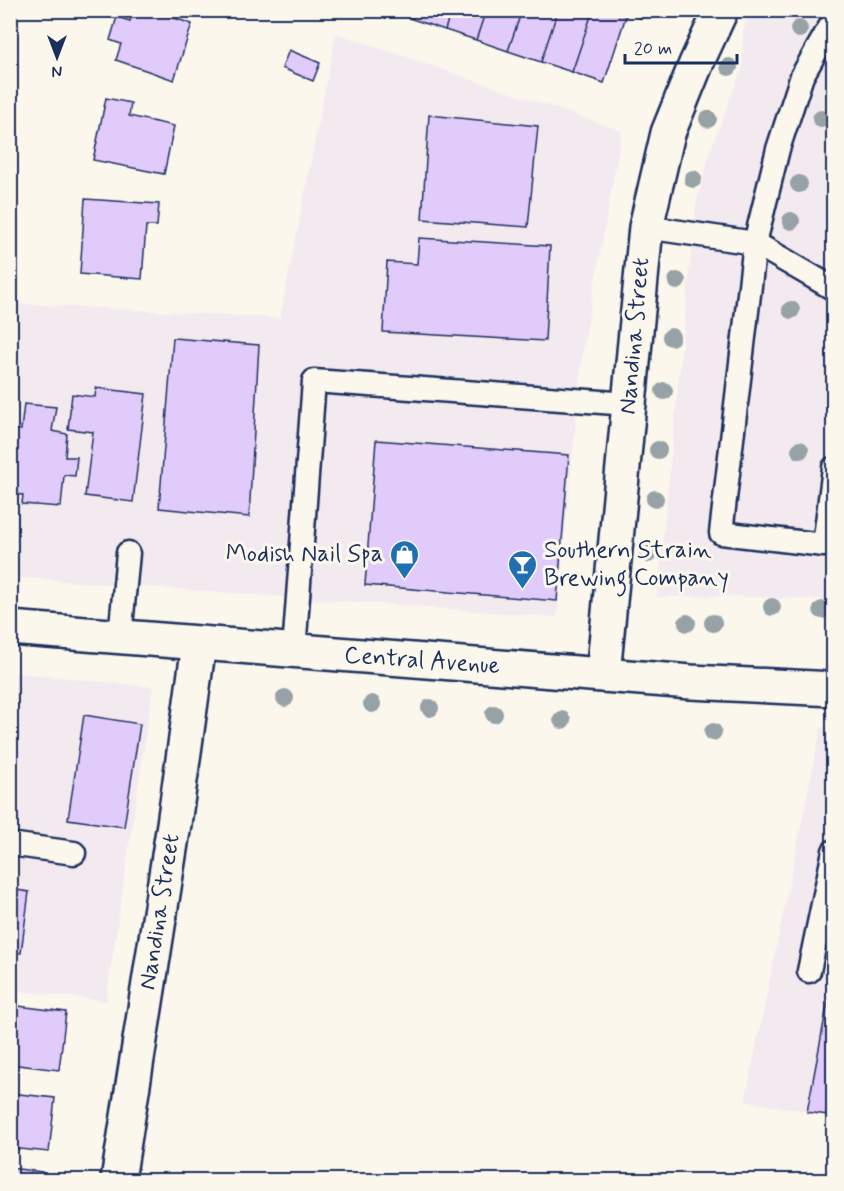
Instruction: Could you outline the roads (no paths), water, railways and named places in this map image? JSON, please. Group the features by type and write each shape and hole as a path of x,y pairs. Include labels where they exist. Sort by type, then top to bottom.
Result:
{"street":[{"name":"Nandina Street","path":"603,675 646,227 668,133 721,10"},
{"name":"Central Avenue","path":"10,628 691,682 834,689"},
{"name":"Nandina Street","path":"118,1180 200,644"}],"lane":[{"path":"834,20 802,76 778,149 755,243 721,533 824,545 834,468"},
{"path":"646,227 755,243 834,289"},
{"path":"294,651 314,381 629,404"},
{"path":"120,637 128,553"},
{"path":"10,844 74,853"},
{"path":"808,970 834,851"}],"place":[{"name":"Modish Nail Spa","path":"404,580"},
{"name":"Southern Strain Brewing Company","path":"523,590"}]}
